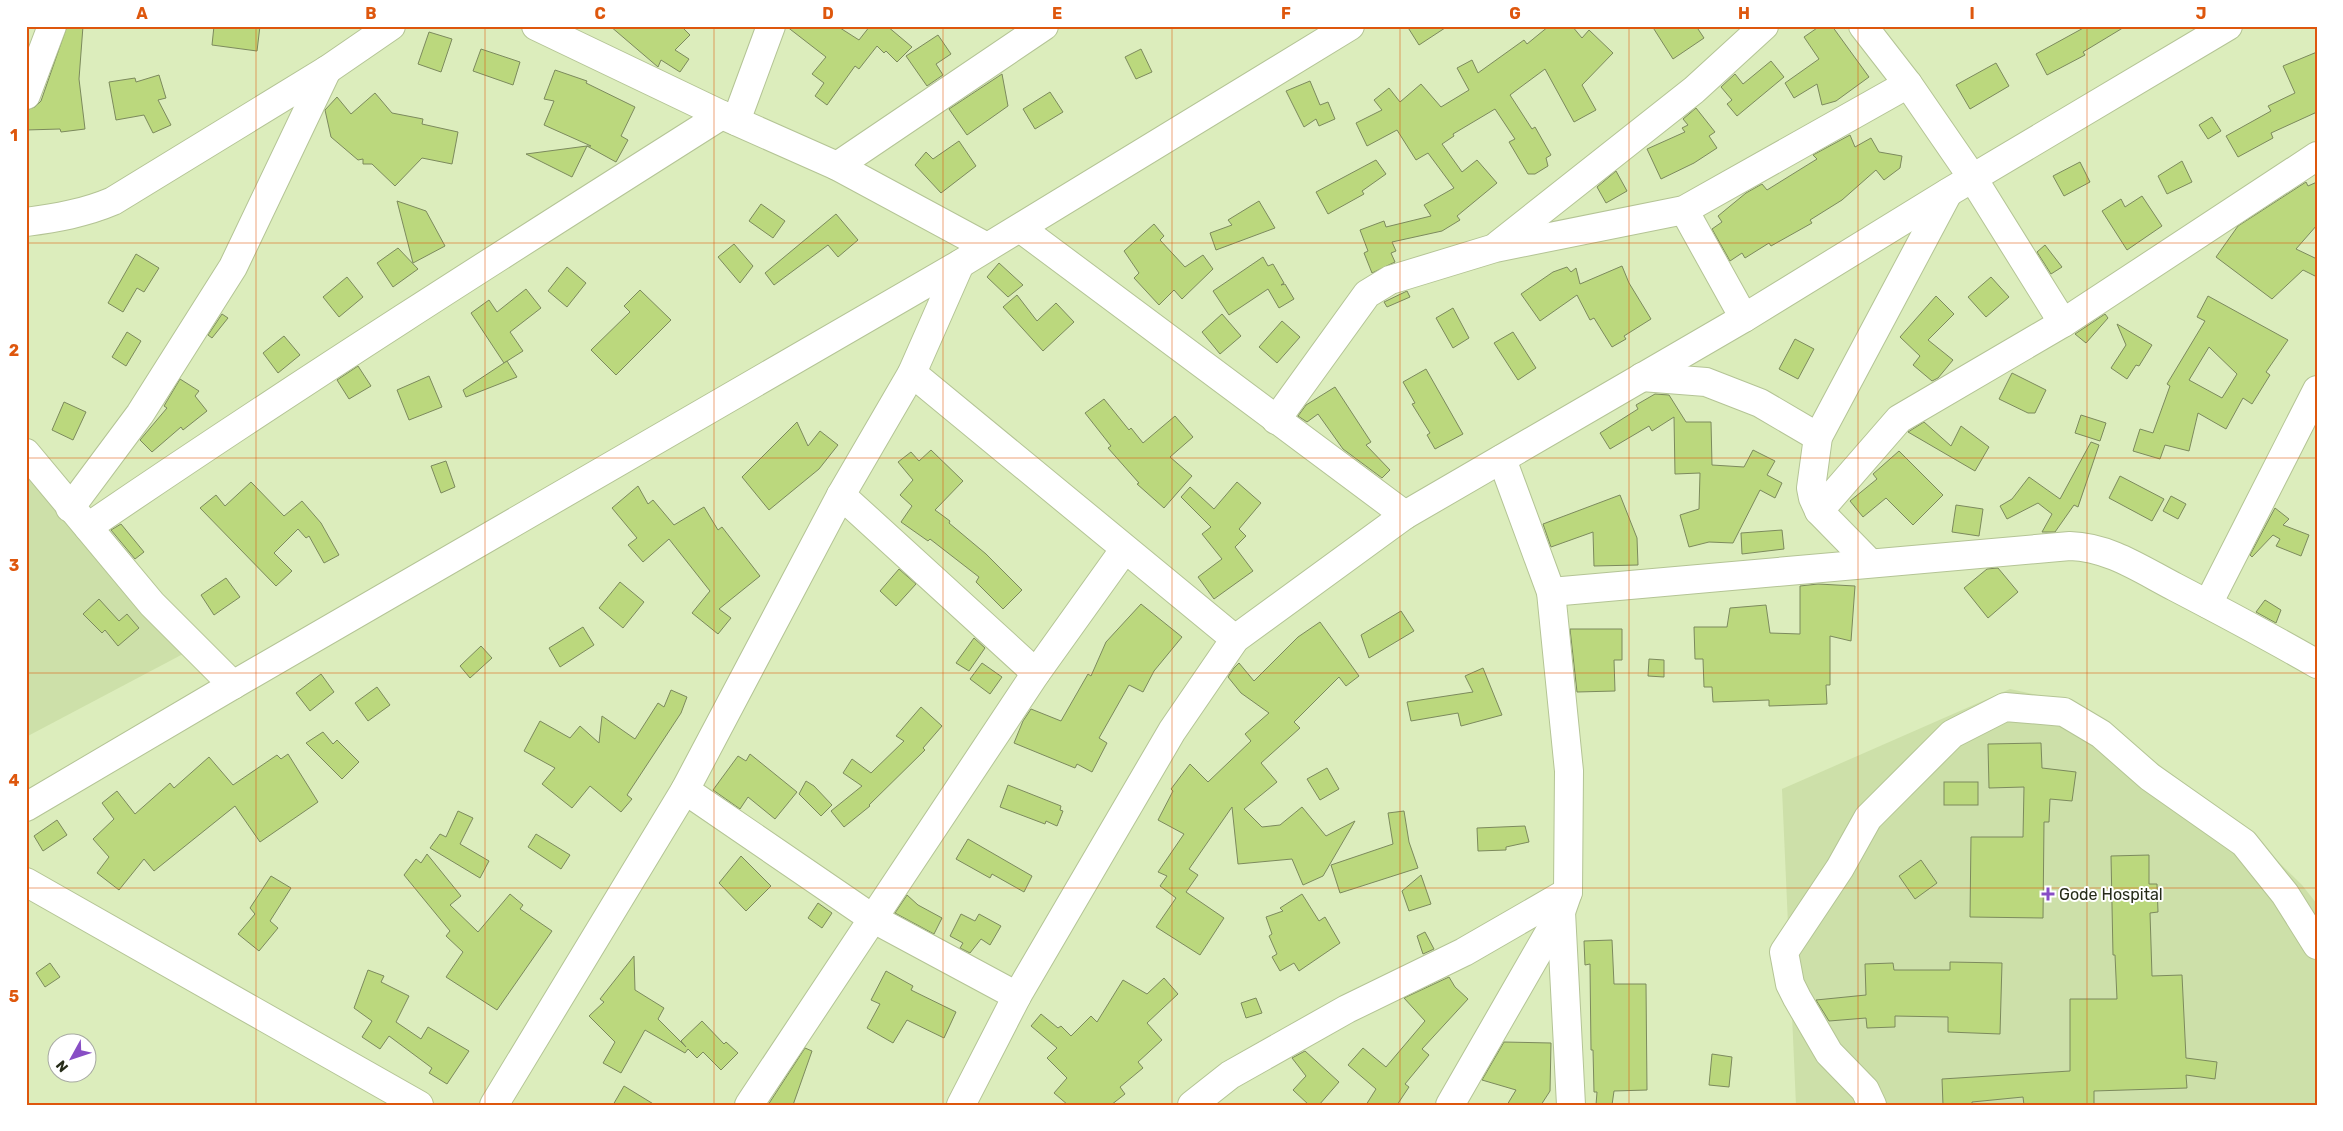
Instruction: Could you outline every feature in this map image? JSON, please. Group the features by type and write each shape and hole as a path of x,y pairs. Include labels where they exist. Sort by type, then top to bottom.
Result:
{"street":[{"path":"26,95 52,26"},
{"path":"26,222 67,216 94,209 112,200 327,70 392,26"},
{"path":"536,26 729,118 837,166 987,247"},
{"path":"79,518 209,444 450,287 729,118 772,26"},
{"path":"837,166 1044,26"},
{"path":"26,807 232,685 960,264 1350,26"},
{"path":"1495,248 1694,90 1764,26"},
{"path":"1863,26 1908,84 1972,177 2063,323"},
{"path":"961,1105 1017,996 1172,731 1235,640 1405,515 1744,318 1972,177 2228,26"},
{"path":"79,518 140,414 233,267 327,70"},
{"path":"1276,420 1367,294 1390,280 1495,248 1684,210 1908,84"},
{"path":"1819,511 1899,419 2063,323 2317,156"},
{"path":"1870,563 1819,511 1811,488 1818,438 1948,192"},
{"path":"1684,210 1744,318"},
{"path":"1020,228 1405,515"},
{"path":"494,1105 685,790 841,495 912,373 960,264"},
{"path":"912,373 1235,640"},
{"path":"1642,377 1706,382 1760,403 1818,438"},
{"path":"2208,604 2317,390"},
{"path":"26,453 152,604 232,685"},
{"path":"1502,458 1551,592 1569,771 1565,902 1571,1105"},
{"path":"841,495 1036,674"},
{"path":"1551,592 1870,563 2087,546 2100,549 2208,604 2317,664"},
{"path":"749,1105 1036,674 1124,550"},
{"path":"1872,1105 1865,1090 1829,1053 1797,998 1790,984 1784,952 1840,868 1868,818 1952,734 2005,707 2064,712 2101,734 2150,777 2244,843 2285,894 2317,945"},
{"path":"685,790 872,918 1017,996"},
{"path":"26,882 419,1105"},
{"path":"1192,1105 1230,1075 1347,1009 1565,902"},
{"path":"1450,1105 1565,902"}],"shaded area":[{"path":"26,470 183,654 26,737"},
{"name":"Gode Hospital","path":"2010,689 2075,703 2240,824 2302,885 2317,904 2317,1105 1796,1105 1782,789"}],"building":[{"path":"67,26 83,26 79,79 85,129 61,132 60,129 26,130 26,110 35,107 41,101"},
{"path":"214,26 260,26 257,51 212,45"},
{"path":"610,26 681,26 690,35 675,50 689,59 680,72 661,60 658,67"},
{"path":"786,26 837,26 859,40 870,26 887,26 912,47 897,62 886,51 884,53 877,46 859,69 855,66 827,105 815,96 824,83 812,74 826,57"},
{"path":"1407,26 1448,26 1419,45"},
{"path":"1549,26 1572,26 1582,38 1589,30 1613,53 1582,85 1596,110 1574,122 1545,69 1510,95 1532,129 1535,127 1551,155 1546,158 1548,166 1535,174 1528,174 1509,142 1515,139 1495,109 1453,134 1454,136 1442,144 1462,172 1477,160 1497,183 1457,216 1460,220 1442,231 1392,242 1396,251 1391,253 1395,262 1372,273 1364,253 1368,251 1360,230 1384,221 1386,227 1431,216 1424,205 1454,188 1428,153 1416,160 1397,130 1367,146 1356,123 1382,110 1374,100 1389,88 1400,102 1421,84 1441,107 1469,90 1457,68 1472,60 1478,73 1524,40 1527,44"},
{"path":"1652,26 1696,26 1704,38 1673,59"},
{"path":"1820,26 1832,26 1869,77 1836,101 1822,105 1817,84 1794,98 1785,83 1819,59 1804,37"},
{"path":"2087,26 2126,26 2083,52 2085,55 2047,75 2036,54"},
{"path":"429,32 452,39 441,72 418,64"},
{"path":"938,35 951,54 936,64 943,75 927,86 906,56"},
{"path":"481,49 520,62 513,85 473,71"},
{"path":"1141,49 1152,72 1136,79 1125,57"},
{"path":"2317,52 2317,112 2271,133 2273,138 2238,157 2226,136 2271,111 2268,106 2295,93 2283,66"},
{"path":"1771,61 1784,77 1737,116 1727,104 1732,100 1721,87 1735,74 1743,84"},
{"path":"1996,63 2009,86 1970,109 1956,85"},
{"path":"555,70 587,81 586,83 635,107 621,136 628,140 616,162 587,146 591,146 544,125 554,101 544,99"},
{"path":"1002,74 1008,106 967,135 949,109"},
{"path":"159,75 166,98 158,100 171,125 153,133 144,115 116,120 109,82 135,78 136,82"},
{"path":"1310,81 1320,105 1328,102 1335,119 1319,126 1316,119 1304,127 1286,91"},
{"path":"1050,92 1063,112 1035,129 1023,109"},
{"path":"375,93 392,113 423,119 422,124 458,132 452,164 422,158 395,186 372,164 363,164 363,159 358,160 331,137 325,110 337,97 351,114"},
{"path":"1696,108 1715,132 1709,136 1717,148 1694,163 1661,179 1647,149 1685,132 1682,128 1688,125 1683,119"},
{"path":"2212,117 2221,131 2208,139 2199,125"},
{"path":"1850,135 1855,147 1871,138 1879,152 1902,156 1900,168 1884,180 1876,170 1842,200 1810,220 1812,223 1771,246 1769,243 1745,258 1742,253 1730,261 1712,229 1722,222 1718,216 1746,193 1762,184 1767,190 1817,159 1813,155"},
{"path":"959,141 976,166 941,193 915,165 926,152 933,159"},
{"path":"587,146 572,177 526,154"},
{"path":"1376,160 1386,174 1362,191 1364,194 1328,214 1316,192"},
{"path":"2182,161 2192,182 2167,194 2158,176"},
{"path":"2080,162 2090,182 2064,196 2053,176"},
{"path":"1616,171 1627,191 1606,203 1597,187"},
{"path":"2306,182 2308,186 2317,182 2317,225 2296,249 2317,259 2317,277 2303,270 2272,299 2216,257 2238,226"},
{"path":"2142,196 2162,226 2127,250 2102,211 2121,199 2125,207"},
{"path":"397,201 426,211 445,246 413,263"},
{"path":"1259,201 1275,228 1216,250 1210,233 1232,225 1228,220"},
{"path":"761,204 785,221 773,238 749,221"},
{"path":"836,214 858,240 838,257 828,245 774,285 765,273"},
{"path":"1154,224 1164,236 1160,240 1185,267 1203,255 1213,269 1182,299 1174,290 1159,305 1134,278 1139,273 1124,251"},
{"path":"734,244 753,266 740,283 718,257"},
{"path":"2045,245 2062,267 2051,274 2037,252"},
{"path":"398,248 418,269 393,287 377,263"},
{"path":"136,254 159,268 144,292 137,288 123,312 108,303"},
{"path":"1263,257 1268,266 1273,264 1284,283 1281,285 1285,284 1294,299 1279,308 1268,289 1229,315 1213,291"},
{"path":"999,263 1023,285 1008,297 987,277"},
{"path":"1622,266 1629,283 1651,319 1624,336 1626,339 1612,347 1594,318 1590,320 1577,295 1540,321 1521,294 1553,272 1567,267 1571,272 1576,268 1580,284"},
{"path":"567,267 586,283 567,307 548,291"},
{"path":"347,277 363,297 339,317 323,297"},
{"path":"1991,277 2009,297 1986,317 1968,297"},
{"path":"526,289 541,308 510,332 523,351 504,363 471,313 489,300 497,312"},
{"path":"640,290 671,320 616,375 591,350 630,312 624,306"},
{"path":"1407,291 1410,297 1387,307 1384,302"},
{"path":"1017,295 1037,321 1056,303 1074,322 1043,351 1003,307"},
{"path":"1936,296 1954,314 1928,340 1953,360 1938,378 1932,381 1913,365 1920,356 1900,337"},
{"path":"2208,296 2288,340 2266,372 2270,375 2252,404 2243,398 2226,429 2198,413 2189,451 2165,445 2160,459 2133,451 2140,429 2153,433 2170,386 2167,384 2205,321 2197,317","holes":["2209,347 2237,374 2222,398 2189,380"]},
{"path":"1453,308 1469,338 1453,348 1436,318"},
{"path":"222,314 228,318 212,338 208,335"},
{"path":"1222,314 1241,336 1220,354 1202,332"},
{"path":"2105,314 2108,318 2086,343 2075,334"},
{"path":"1282,321 1300,337 1277,363 1259,347"},
{"path":"2117,324 2152,345 2139,366 2136,365 2127,379 2111,368 2126,345"},
{"path":"127,332 141,341 126,366 112,357"},
{"path":"1513,332 1536,368 1518,380 1494,343"},
{"path":"284,336 300,355 278,373 263,353"},
{"path":"1795,339 1814,349 1798,379 1779,369"},
{"path":"507,361 517,377 466,397 463,390"},
{"path":"358,366 371,386 349,399 337,380"},
{"path":"1426,369 1463,434 1435,449 1427,435 1430,433 1412,404 1415,403 1403,382"},
{"path":"2012,373 2046,390 2035,413 2028,413 1999,399"},
{"path":"429,376 442,407 409,420 397,390"},
{"path":"180,379 199,391 195,396 207,411 183,430 181,427 152,452 140,440 167,408 164,406"},
{"path":"1335,387 1371,442 1366,445 1390,470 1382,478 1343,449 1318,414 1307,422 1298,416 1306,405"},
{"path":"1655,394 1669,395 1686,422 1711,422 1712,465 1744,467 1753,450 1775,461 1767,475 1782,483 1775,498 1760,490 1733,543 1709,542 1689,547 1680,515 1699,509 1700,473 1675,474 1674,417 1652,431 1649,426 1610,449 1600,433 1638,409 1636,405"},
{"path":"1104,399 1129,430 1131,428 1143,443 1175,416 1193,437 1170,457 1192,476 1164,508 1137,484 1139,483 1108,448 1111,446 1085,413"},
{"path":"64,402 86,412 73,440 52,430"},
{"path":"2081,415 2106,423 2100,441 2075,433"},
{"path":"797,422 808,446 820,431 838,445 819,469 769,510 742,477"},
{"path":"1924,422 1951,446 1961,426 1989,447 1975,471 1908,432"},
{"path":"2091,442 2099,445 2078,507 2074,505 2055,532 2042,532 2052,514 2038,503 2007,519 2000,506 2012,499 2029,477 2060,499"},
{"path":"931,450 963,481 935,510 986,554 1022,590 1003,609 976,582 979,577 930,539 928,541 901,522 912,506 900,495 913,480 898,462 911,452 919,461"},
{"path":"1899,451 1943,495 1913,525 1886,498 1863,517 1850,501 1877,479 1873,474"},
{"path":"446,461 455,487 441,493 431,466"},
{"path":"2120,476 2164,499 2152,521 2109,498"},
{"path":"251,482 284,516 302,501 321,523 339,555 324,563 309,536 306,538 298,529 274,553 292,571 276,586 200,508 216,495 225,506"},
{"path":"1237,482 1261,503 1239,529 1246,536 1235,547 1253,571 1214,599 1198,577 1222,559 1202,534 1211,527 1181,497 1190,487 1214,509"},
{"path":"638,486 648,504 653,500 674,525 704,507 718,530 722,527 760,576 719,609 731,618 718,634 692,613 710,591 669,539 643,562 628,545 637,538 612,508"},
{"path":"1620,495 1637,538 1638,565 1594,566 1593,532 1551,547 1543,524"},
{"path":"2171,496 2186,504 2178,519 2163,511"},
{"path":"1956,505 1983,509 1979,536 1952,532"},
{"path":"2275,508 2289,519 2283,525 2309,535 2301,556 2276,546 2280,539 2273,535 2252,557 2250,555"},
{"path":"121,524 144,552 135,559 111,530"},
{"path":"1782,530 1784,549 1742,554 1741,533"},
{"path":"1998,568 2018,592 1988,618 1964,588 1987,569"},
{"path":"899,569 916,584 896,606 880,591"},
{"path":"226,578 240,597 214,615 201,595"},
{"path":"620,582 644,602 623,628 599,608"},
{"path":"1818,584 1855,586 1851,641 1830,636 1830,685 1826,685 1827,704 1769,706 1769,700 1713,702 1712,687 1704,687 1703,659 1695,659 1694,627 1727,627 1730,608 1766,605 1770,633 1800,634 1800,586"},
{"path":"99,599 119,621 127,614 139,628 118,646 105,630 102,633 83,614"},
{"path":"2265,600 2281,610 2276,623 2256,612"},
{"path":"1141,604 1182,637 1154,671 1143,692 1129,685 1099,738 1107,743 1092,772 1077,764 1075,768 1014,743 1023,721 1031,709 1061,721 1088,674 1091,676 1106,642"},
{"path":"1401,611 1414,631 1369,658 1361,635"},
{"path":"1320,622 1359,676 1346,686 1339,677 1294,722 1300,728 1261,763 1277,782 1244,809 1262,827 1280,825 1302,807 1326,836 1355,821 1323,876 1303,885 1292,859 1238,864 1232,807 1189,869 1198,875 1186,892 1224,918 1200,955 1156,927 1176,898 1160,886 1167,876 1158,872 1184,834 1158,820 1173,791 1171,789 1190,764 1208,782 1251,741 1245,734 1269,713 1241,693 1228,677 1234,668 1239,663 1254,681 1298,637"},
{"path":"583,627 594,645 560,667 549,648"},
{"path":"1570,629 1622,629 1622,660 1614,660 1615,691 1577,692"},
{"path":"974,638 985,648 969,671 956,663"},
{"path":"481,646 492,658 470,678 460,666"},
{"path":"1649,659 1664,660 1664,677 1648,676"},
{"path":"982,663 1002,677 990,694 970,679"},
{"path":"1483,668 1502,715 1461,726 1458,713 1411,721 1407,702 1473,692 1465,676"},
{"path":"321,674 334,692 310,711 296,693"},
{"path":"377,687 390,705 368,721 355,703"},
{"path":"671,690 687,697 681,713 627,795 632,799 621,812 590,786 572,808 542,784 555,768 524,751 540,721 570,738 580,726 599,743 602,716 635,739 658,703 664,707"},
{"path":"921,707 942,726 923,748 925,750 870,806 844,827 831,811 862,786 843,773 852,759 871,773 904,741 896,736"},
{"path":"323,732 333,744 337,740 359,762 342,779 306,743"},
{"path":"2041,743 2042,768 2076,772 2072,801 2050,799 2049,822 2044,822 2043,918 1970,917 1971,837 2023,837 2024,787 1989,788 1988,744"},
{"path":"288,754 318,802 260,842 235,806 154,871 144,859 119,890 97,873 109,857 93,839 114,819 102,803 117,791 135,814 170,783 174,788 209,757 233,785 277,755 281,759"},
{"path":"750,754 797,792 775,819 748,797 740,809 713,790 738,756 746,761"},
{"path":"1327,768 1339,789 1320,800 1307,779"},
{"path":"806,781 814,786 832,805 821,816 799,794"},
{"path":"1944,782 1978,782 1978,805 1944,805"},
{"path":"1008,785 1061,806 1060,810 1063,811 1057,826 1046,821 1045,824 1000,807"},
{"path":"458,811 473,818 460,844 489,861 480,878 430,848 440,834 446,837"},
{"path":"1404,811 1409,842 1418,868 1340,893 1331,865 1393,844 1388,813"},
{"path":"57,820 67,835 43,851 34,836"},
{"path":"1525,826 1529,842 1506,847 1506,850 1478,851 1477,828"},
{"path":"536,834 570,855 561,869 528,847"},
{"path":"968,839 1032,876 1024,892 992,874 990,878 956,859"},
{"path":"427,854 461,896 450,905 478,932 510,894 523,905 520,909 552,931 497,1010 446,977 463,952 446,936 450,931 404,875 416,859 421,863"},
{"path":"2149,855 2149,884 2157,884 2158,912 2150,913 2152,976 2182,975 2186,1058 2217,1062 2215,1079 2186,1075 2187,1088 2094,1091 2094,1105 2024,1105 2023,1097 1972,1102 1972,1105 1943,1105 1942,1079 2070,1071 2070,999 2117,999 2115,955 2113,955 2111,856"},
{"path":"741,856 771,886 746,911 719,883"},
{"path":"1921,860 1937,883 1915,899 1899,876"},
{"path":"1421,875 1431,904 1409,911 1402,891"},
{"path":"271,876 291,888 270,921 278,928 259,951 238,934 255,914 250,908"},
{"path":"1302,894 1319,921 1325,917 1340,943 1299,971 1294,963 1280,971 1272,957 1277,954 1269,936 1272,934 1266,917 1283,911 1280,908"},
{"path":"907,895 918,905 942,918 934,934 895,913"},
{"path":"818,903 832,913 822,928 808,918"},
{"path":"961,914 975,921 979,914 1001,926 990,945 981,939 970,953 960,948 963,943 950,936"},
{"path":"1425,932 1434,949 1423,954 1417,936"},
{"path":"1612,940 1614,984 1646,984 1647,1090 1614,1091 1612,1105 1596,1105 1597,1092 1594,1092 1593,1050 1591,1050 1590,964 1585,965 1584,941"},
{"path":"634,956 635,990 664,1008 658,1019 686,1047 681,1041 702,1021 724,1044 726,1042 738,1053 721,1070 703,1052 697,1058 688,1049 685,1053 645,1030 621,1073 603,1063 615,1042 589,1016 604,1002 600,999"},
{"path":"1950,962 2002,963 2000,1034 1948,1032 1948,1017 1895,1016 1895,1027 1867,1028 1866,1018 1829,1021 1816,1000 1866,995 1865,964 1893,963 1894,970 1950,970"},
{"path":"50,963 60,977 45,987 36,973"},
{"path":"368,970 384,976 381,982 409,996 396,1022 421,1039 428,1027 469,1051 447,1084 429,1073 432,1068 389,1036 380,1049 362,1037 372,1021 354,1008"},
{"path":"886,971 913,986 911,990 956,1012 944,1038 907,1020 893,1043 867,1028 880,1004 871,1000"},
{"path":"1449,977 1455,987 1468,999 1422,1049 1429,1055 1405,1084 1409,1087 1397,1105 1366,1105 1376,1089 1348,1065 1363,1048 1386,1067 1425,1021 1404,998"},
{"path":"1164,978 1178,994 1147,1023 1162,1040 1138,1062 1143,1068 1120,1087 1125,1094 1111,1105 1068,1105 1054,1093 1067,1078 1047,1058 1057,1048 1031,1026 1041,1014 1058,1028 1061,1026 1071,1036 1091,1016 1097,1022 1123,980 1147,994"},
{"path":"1256,998 1262,1013 1246,1018 1241,1003"},
{"path":"1504,1042 1551,1043 1550,1091 1541,1105 1507,1105 1516,1090 1482,1080"},
{"path":"805,1048 812,1051 793,1105 768,1105"},
{"path":"1305,1051 1339,1082 1319,1105 1309,1105 1293,1090 1306,1076 1292,1058"},
{"path":"1712,1054 1732,1057 1729,1087 1709,1085"},
{"path":"624,1086 655,1105 613,1105"}],"place":[{"name":"Gode Hospital","path":"2048,894"}]}
